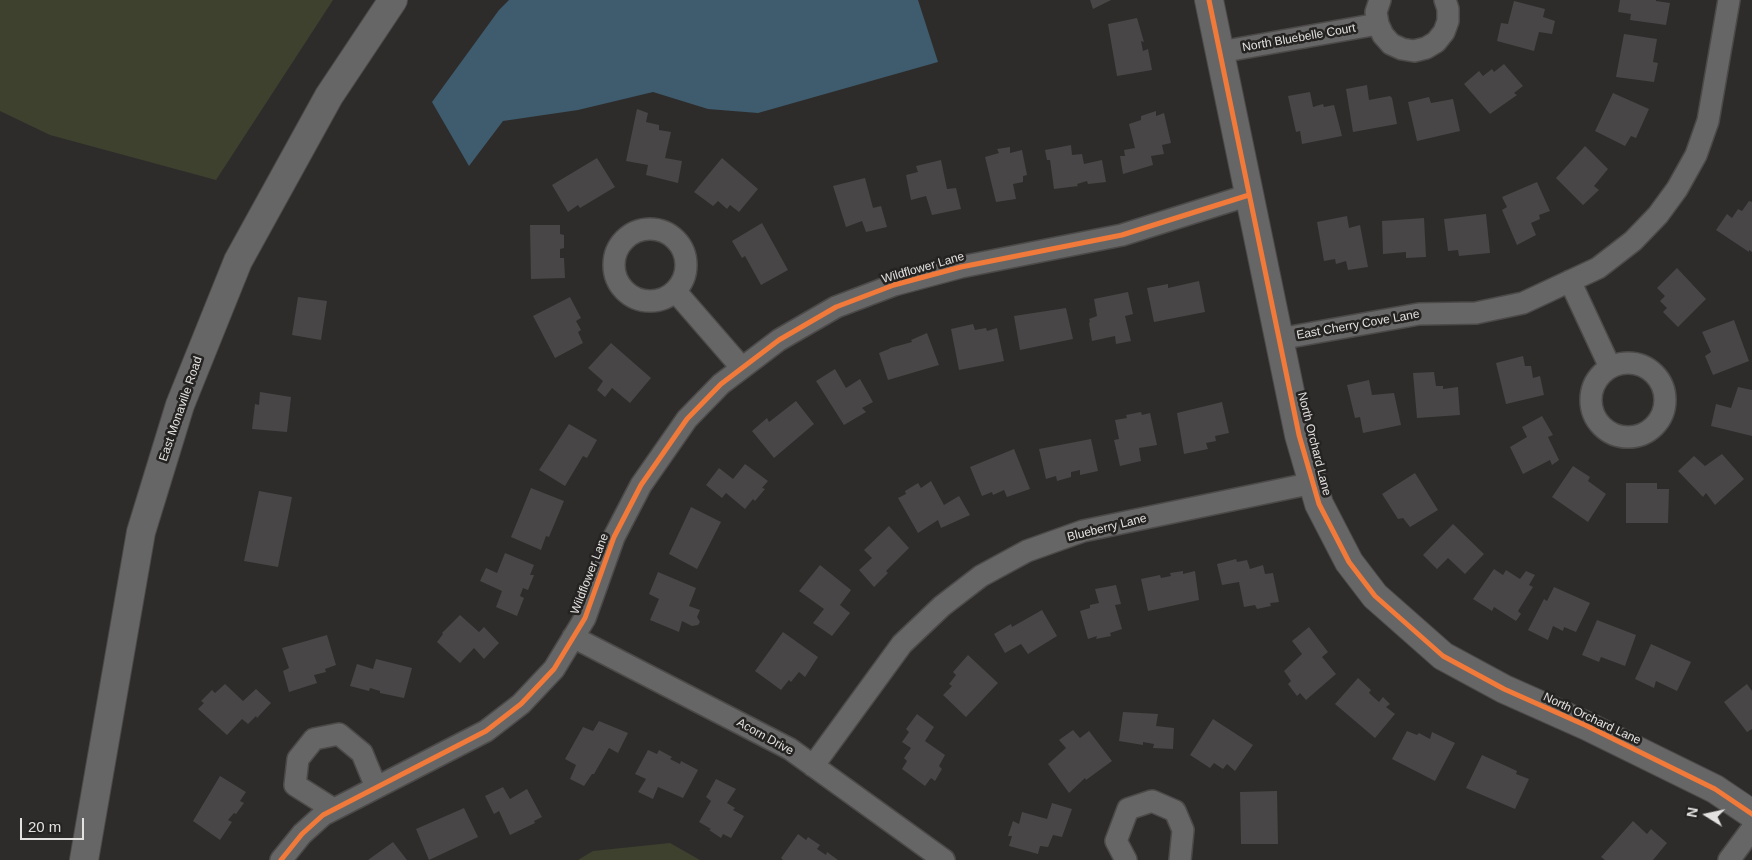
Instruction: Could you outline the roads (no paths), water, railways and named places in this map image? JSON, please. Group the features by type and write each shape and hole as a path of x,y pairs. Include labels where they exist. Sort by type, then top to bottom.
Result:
{"street":[{"name":"East Monaville Road","path":"84,860 141,532 180,405 238,261 329,96 393,0"},
{"name":"North Orchard Lane","path":"1209,0 1299,435 1319,504 1349,562 1375,596 1443,656 1504,689 1587,726 1715,789 1752,814"},
{"path":"1380,0 1376,12 1378,24 1383,35 1391,44 1402,49 1414,51 1426,48 1436,42 1444,32 1448,21 1448,9 1445,0"},
{"name":"East Cherry Cove Lane","path":"1279,338 1419,314 1476,313 1523,303 1598,268 1633,241 1658,215 1677,189 1696,155 1708,121 1729,0"},
{"name":"North Bluebelle Court","path":"1220,52 1378,24"},
{"name":"Wildflower Lane","path":"281,860 302,834 324,814 486,731 521,704 554,669 585,618 614,538 641,485 687,419 721,384 779,340 836,307 894,285 961,267 1122,235 1250,195"},
{"path":"1570,281 1610,367"},
{"path":"676,292 742,368"},
{"name":"Blueberry Lane","path":"813,766 902,644 942,606 981,576 1027,551 1083,531 1313,483"},
{"name":"Acorn Drive","path":"573,637 790,749 944,860"},
{"path":"333,809 295,785 298,759 314,739 339,734 362,753 376,787"},
{"path":"1126,860 1116,841 1128,809 1152,801 1175,811 1183,830 1180,860"},
{"path":"1729,860 1752,829"}],"water":[{"path":"509,0 918,0 938,62 758,113 708,109 653,92 578,110 503,121 469,166 432,102 499,10"}]}
